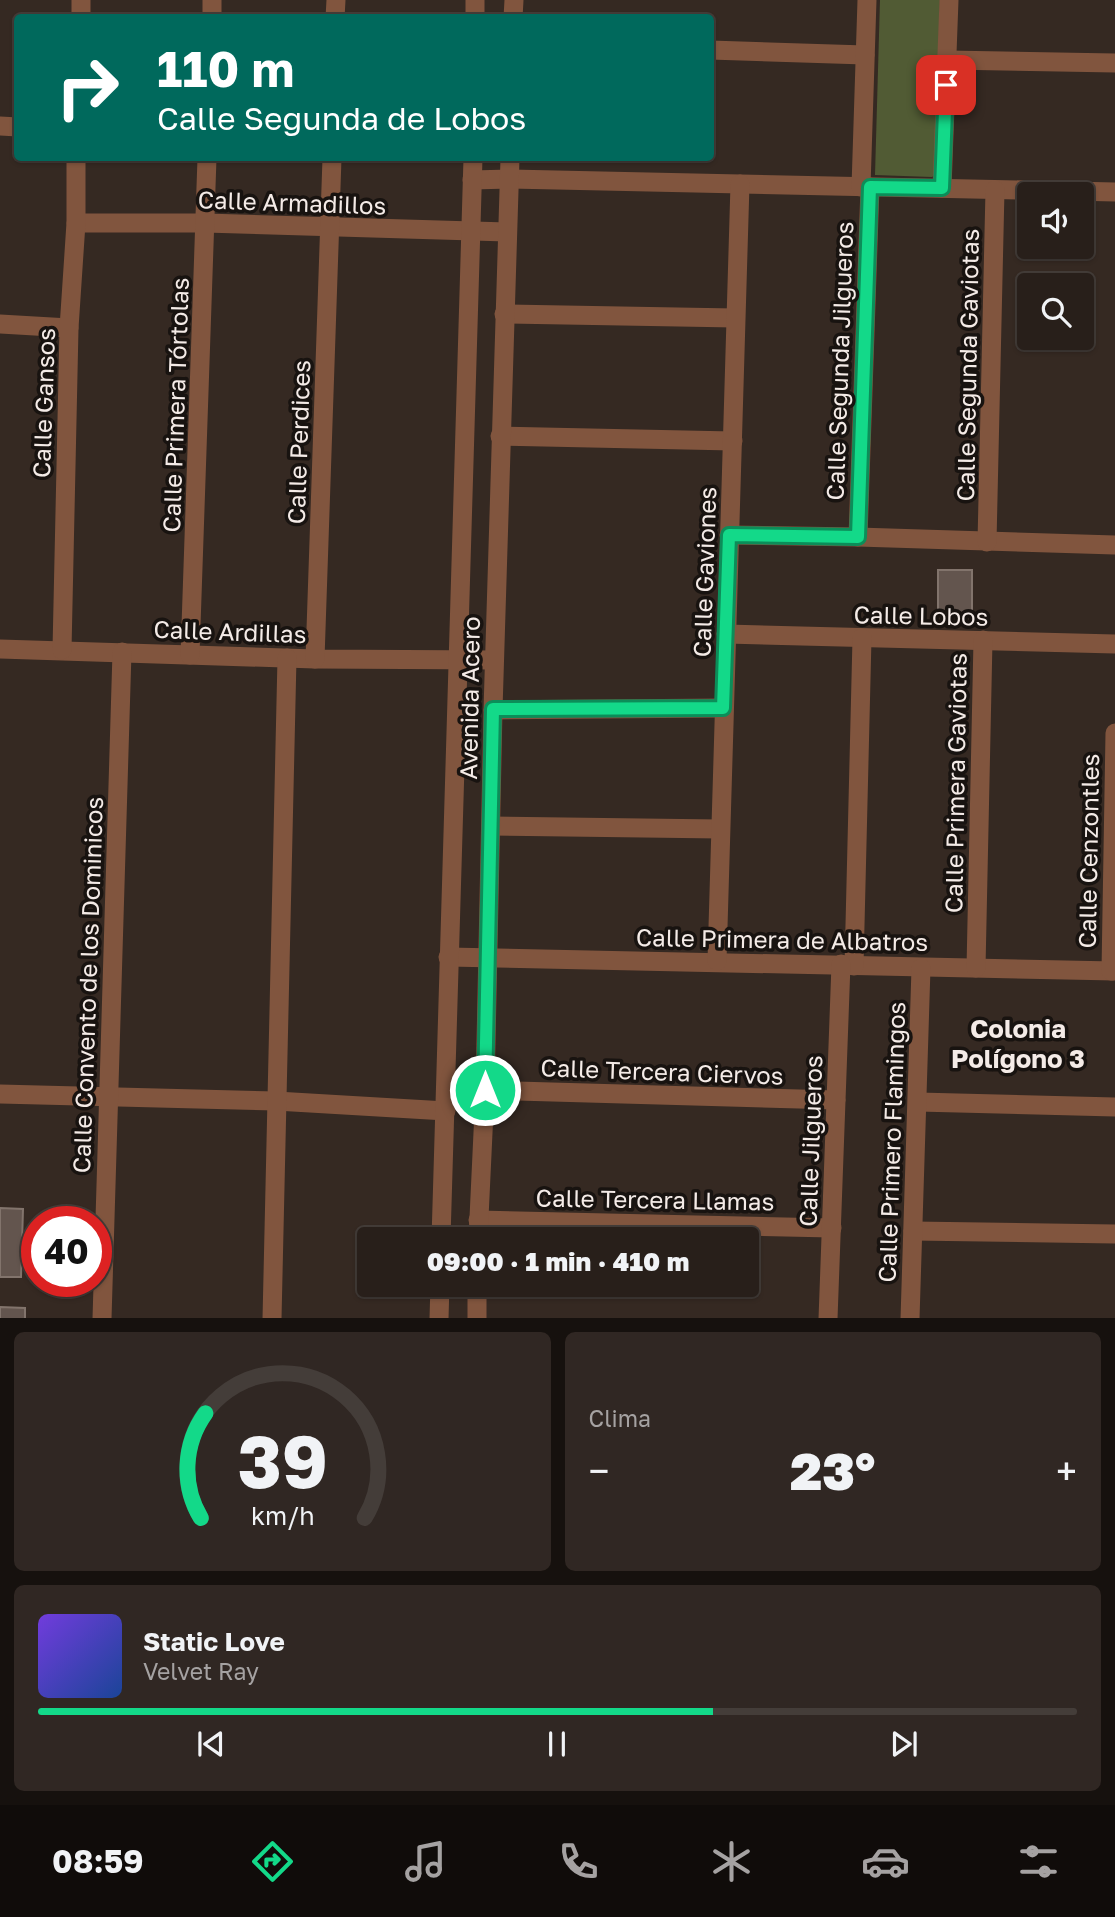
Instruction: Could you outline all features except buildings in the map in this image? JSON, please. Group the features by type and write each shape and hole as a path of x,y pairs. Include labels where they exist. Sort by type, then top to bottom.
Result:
{"street":[{"name":"Calle Segunda Jilgueros","path":"858,537 866,187 867,0"},
{"path":"942,188 949,0"},
{"path":"714,50 865,55"},
{"path":"947,60 1115,63"},
{"name":"Calle Gansos","path":"62,650 69,328 76,223 76,161"},
{"name":"Calle Primera Tórtolas","path":"191,655 207,161"},
{"name":"Calle Perdices","path":"315,659 332,161"},
{"name":"Avenida Acero","path":"441,1227 472,161"},
{"name":"Avenida Acero","path":"478,1227 485,1090 500,436 510,161"},
{"path":"472,180 1115,192"},
{"name":"Calle Gaviones","path":"717,961 740,184"},
{"name":"Calle Segunda Gaviotas","path":"987,542 995,190"},
{"name":"Calle Armadillos","path":"76,223 205,223 507,232"},
{"path":"504,314 735,318"},
{"path":"0,324 69,328"},
{"path":"500,436 733,441"},
{"path":"729,535 1115,545"},
{"name":"Calle Lobos","path":"726,634 1115,644"},
{"name":"Calle Jilgueros","path":"828,1318 836,1100 848,965 862,638"},
{"name":"Calle Primera Gaviotas","path":"976,968 983,640"},
{"name":"Calle Ardillas","path":"0,649 315,659 458,662 494,660"},
{"name":"Calle Convento de los Dominicos","path":"102,1318 122,652"},
{"path":"272,1318 287,658"},
{"path":"493,709 723,708"},
{"name":"Calle Cenzontles","path":"1113,971 1115,733"},
{"path":"491,826 720,829"},
{"name":"Calle Primera de Albatros","path":"448,957 1113,971"},
{"name":"Calle Primero Flamingos","path":"910,1318 920,968"},
{"name":"Calle Tercera Ciervos","path":"485,1090 836,1100"},
{"path":"0,1094 276,1101 446,1111"},
{"path":"918,1102 1115,1107"},
{"name":"Calle Tercera Llamas","path":"759,1228 832,1228"},
{"path":"913,1231 1115,1234"},
{"path":"439,1318 440,1297"},
{"path":"477,1297 477,1318"}],"green space":[{"path":"880,0 940,0 936,174 932,177 875,175"}],"district":[{"name":"Colonia Polígono 3","path":"1018,1043"}],"route":[{"path":"485,1090 493,709 723,708 729,535 858,537 870,187 942,188 946,85"}]}
